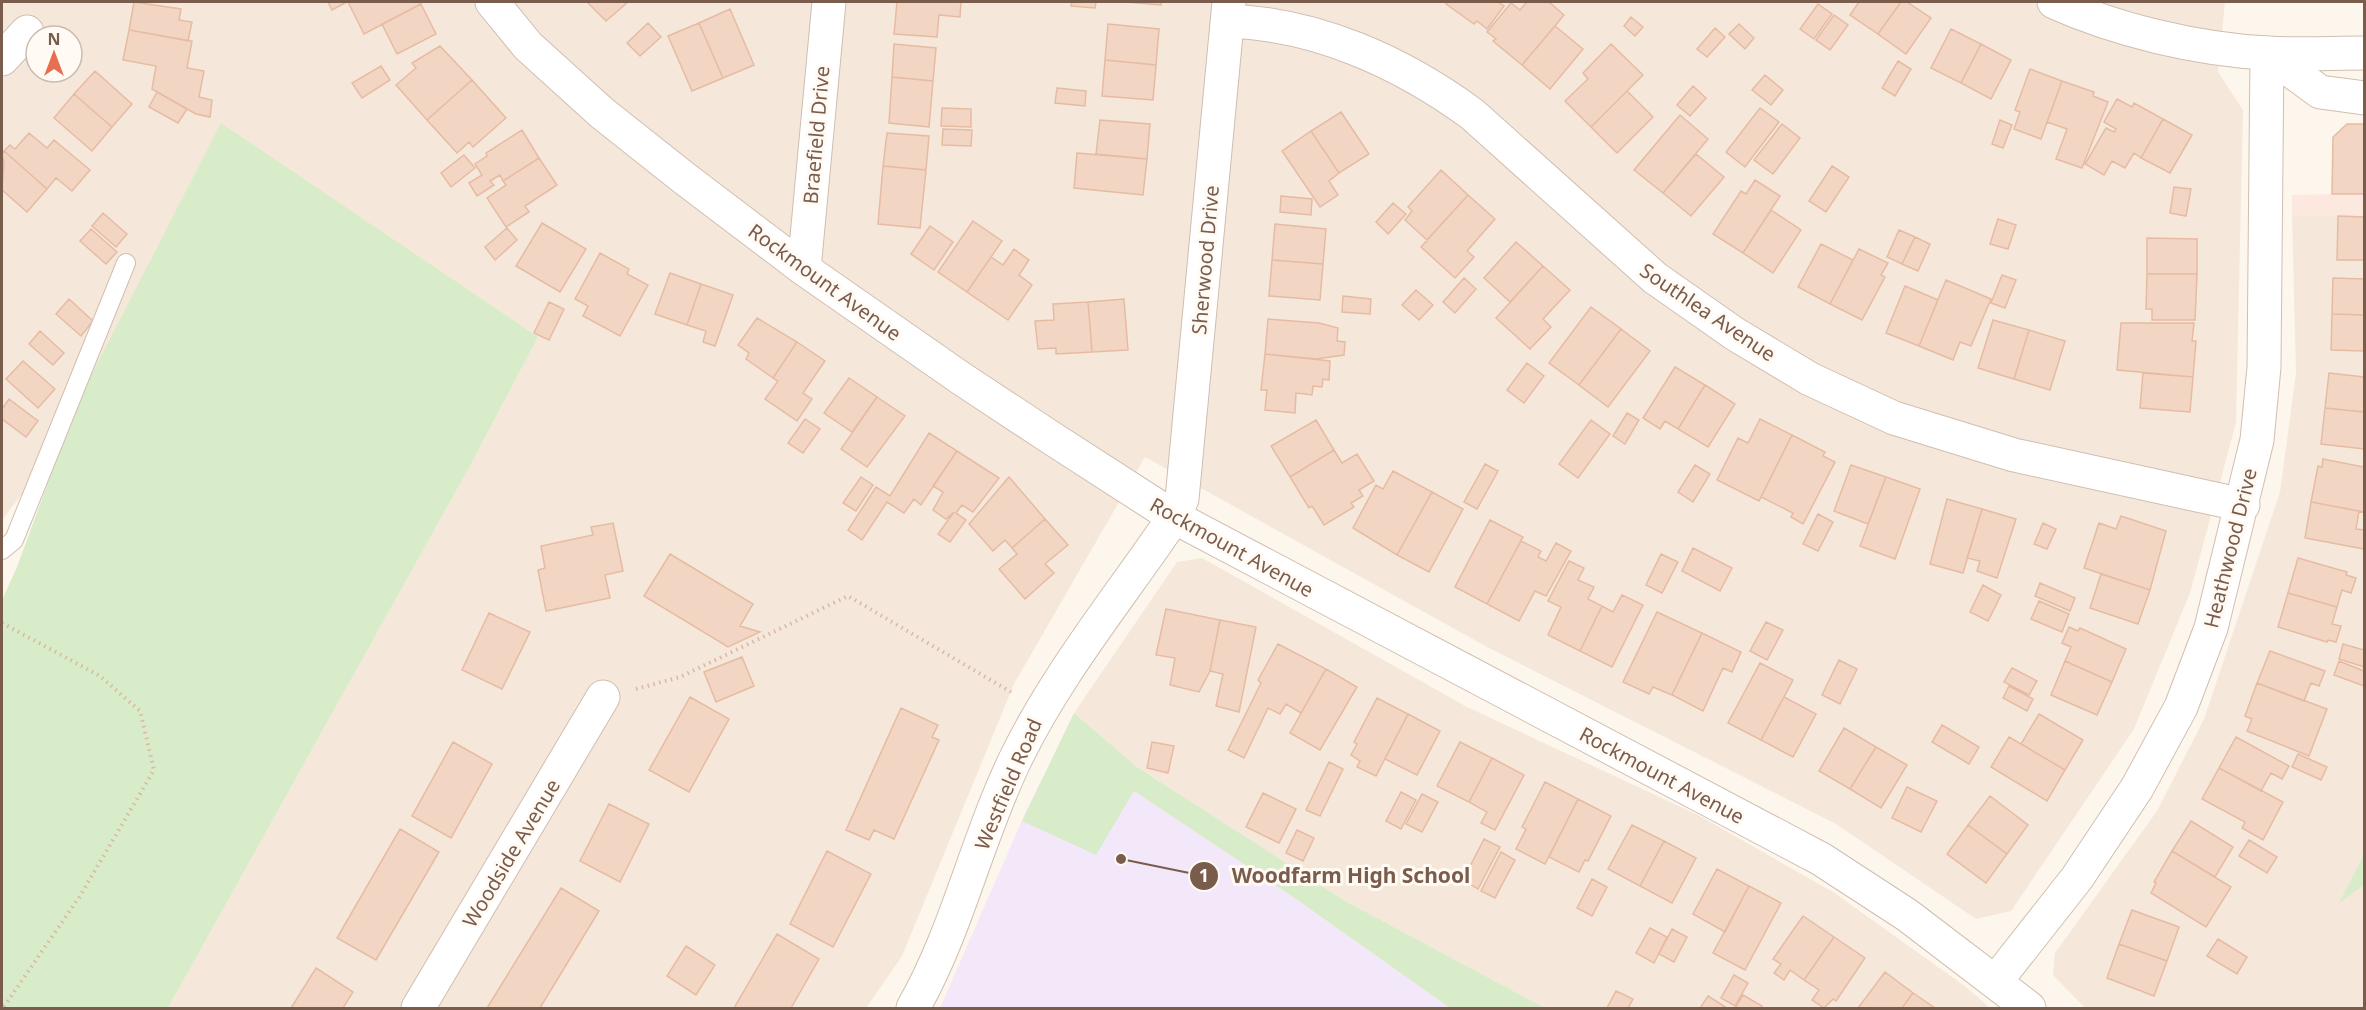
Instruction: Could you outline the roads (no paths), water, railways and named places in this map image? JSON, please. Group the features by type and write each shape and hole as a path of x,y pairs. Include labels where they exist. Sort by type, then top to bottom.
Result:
{"street":[{"name":"Rockmount Avenue","path":"492,2 528,46 602,112 804,269 962,379 1174,517 1821,859 1907,915 2029,1008"},
{"name":"Braefield Drive","path":"804,269 829,2"},
{"path":"2054,2 2140,32 2267,53 2364,52"},
{"name":"Southlea Avenue","path":"1228,11 1344,44 1395,66 1441,91 1472,114 1655,279 1735,334 1810,379 1894,418 2014,455 2243,505"},
{"name":"Sherwood Drive","path":"1174,517 1182,499 1228,11"},
{"path":"2,59 24,35"},
{"path":"2267,53 2320,93 2364,98"},
{"name":"Heathwood Drive","path":"1996,981 2077,878 2136,788 2181,707 2211,628 2243,505 2257,440 2264,367 2267,53"},
{"name":"Westfield Road","path":"913,1008 943,943 1014,763 1041,709 1174,517"},
{"name":"Woodside Avenue","path":"418,1008 603,697"}],"lane":[{"path":"2,550 14,540 126,263"}],"place":[{"name":"Woodfarm High School","path":"1121,859"}]}
